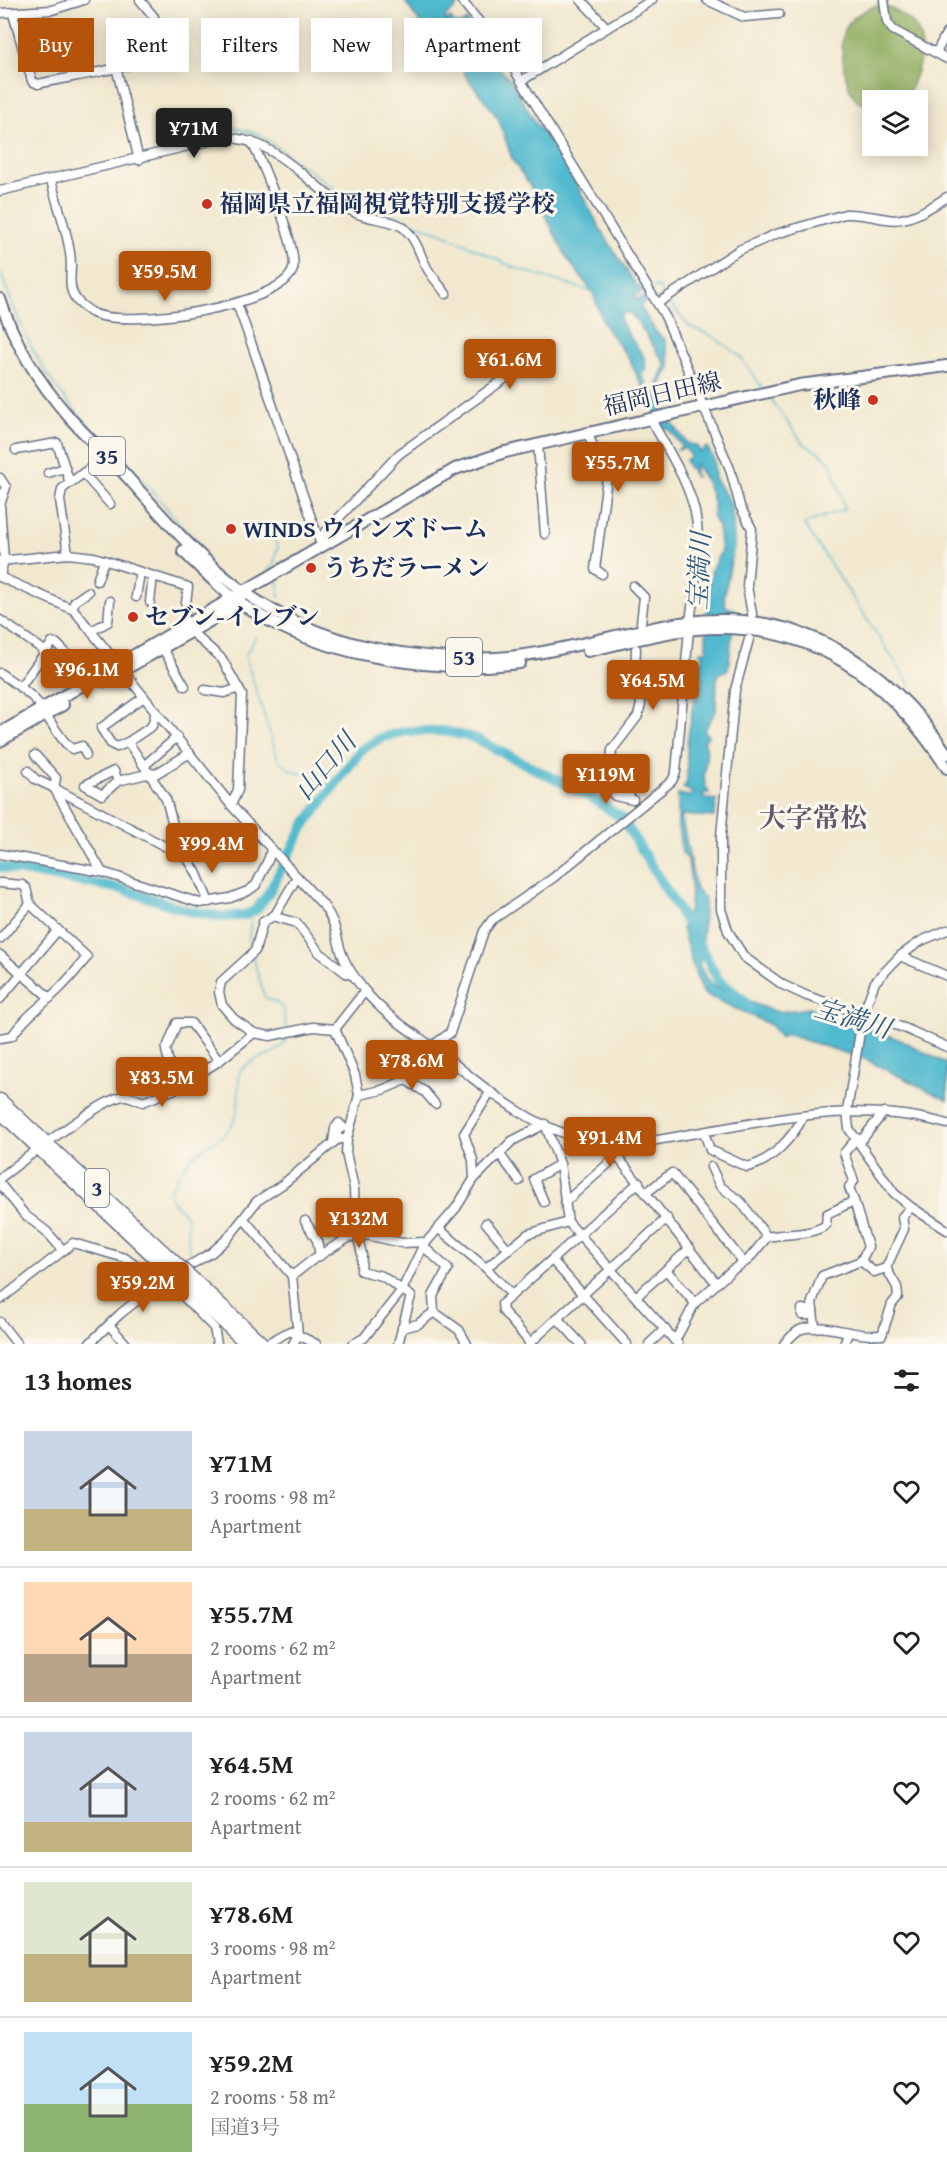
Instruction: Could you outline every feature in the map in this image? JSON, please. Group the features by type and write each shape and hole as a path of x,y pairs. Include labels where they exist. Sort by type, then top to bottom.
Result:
{"highway":[{"path":"0,1093 6,1111"},
{"name":"3","path":"0,1100 14,1126 43,1146"},
{"name":"3","path":"6,1111 169,1276 187,1281 265,1344"},
{"path":"0,1118 14,1126"},
{"name":"3","path":"187,1281 247,1344"}],"main road":[{"name":"35","path":"0,298 16,340 56,402 124,473 177,535 238,597"},
{"name":"35","path":"0,318 16,354 44,398 200,568 238,597"},
{"name":"福岡日田線","path":"0,741 86,685 163,649 320,542 455,470 505,452 799,385 947,366"},
{"name":"53","path":"238,597 324,633 372,647 434,657 515,656 692,626 732,624 787,630 827,644 880,676 927,723 947,754"},
{"name":"53","path":"732,624 783,637 823,651 848,663 874,681 899,703 947,768"},
{"name":"福岡日田線","path":"0,733 44,712 191,628"}],"street":[{"path":"0,14 52,10 84,0"},
{"path":"140,0 154,18"},
{"path":"461,0 501,48 658,303 700,407 730,469 740,506 752,529 747,586 752,614"},
{"path":"581,0 607,28"},
{"path":"521,81 652,0"},
{"path":"707,0 744,17 779,14"},
{"path":"884,0 887,22 893,30 947,59"},
{"path":"13,14 34,83 106,69"},
{"path":"936,53 947,32"},
{"path":"117,72 139,160"},
{"path":"0,190 139,160 222,138 251,141 272,152 349,209 369,218 402,226 419,247 427,267 446,294"},
{"path":"51,180 71,262 70,283 76,300 94,314 148,317 237,304 273,291 285,283 293,270 293,250 251,141"},
{"path":"658,303 740,250 776,234 845,214 855,213 890,220 906,219 947,197"},
{"path":"237,304 265,377 288,457 320,542 399,454 517,370"},
{"path":"359,1095 382,1090 406,1080 423,1067 432,1046 450,1033 484,931 492,920 612,832 672,781 676,772 692,626 698,555 697,524 684,483 652,418"},
{"path":"587,432 607,478 595,569 602,574"},
{"path":"16,450 57,443 70,483"},
{"path":"538,444 545,534"},
{"path":"68,554 60,500 62,489 101,460"},
{"path":"48,473 65,468"},
{"path":"83,473 110,504"},
{"path":"0,478 6,487 0,505 2,560 0,576 72,609 231,805 334,919 344,960 365,991 387,1015 432,1046 489,1094 544,1124 585,1140 620,1143 847,1111 884,1112 920,1117 947,1124"},
{"path":"2,560 68,554 104,560 188,587 184,618 222,659 242,695 238,790 231,805"},
{"path":"97,581 104,560"},
{"path":"136,597 140,572"},
{"path":"150,602 153,576"},
{"path":"633,586 644,597 641,623"},
{"path":"72,609 75,601 88,592"},
{"path":"91,631 108,622 110,601"},
{"path":"0,620 45,651"},
{"path":"749,639 735,690 721,836 721,909 728,931 744,957 768,975 807,996 904,1028 947,1047"},
{"path":"20,687 52,643 56,643 69,656 86,685"},
{"path":"163,649 185,686"},
{"path":"631,800 611,762 612,750 638,716 641,704 635,672 636,649"},
{"path":"0,673 20,687 44,712 60,731 66,745 72,749 82,746 86,755"},
{"path":"205,690 224,693 239,688"},
{"path":"144,697 101,728 111,744 117,747 152,726 156,711"},
{"path":"145,765 177,737"},
{"path":"128,742 152,774 166,799 178,843 189,859 209,902"},
{"path":"118,781 152,774 190,753"},
{"path":"35,755 56,778 54,788 102,872"},
{"path":"28,771 35,779 189,859"},
{"path":"594,773 615,796 631,800 640,807"},
{"path":"0,854 102,872 189,902 209,902 238,896 256,885 272,850"},
{"path":"295,875 272,916 263,922 258,932 255,951 221,982 219,992 226,1012 254,1033 270,1035 313,1027 335,1029"},
{"path":"0,883 22,885 26,888 30,904 87,957 50,998 37,1010 31,1012 12,1036 0,1038"},
{"path":"0,939 30,904"},
{"path":"272,916 297,923 319,952 346,974 354,976"},
{"path":"0,999 58,930"},
{"path":"947,930 921,942 900,956 875,982 862,1016 847,1111 849,1129 859,1140 894,1193 910,1207 947,1230"},
{"path":"0,955 50,998"},
{"path":"900,956 947,976"},
{"path":"335,1029 365,991"},
{"path":"175,1089 166,1050 177,1023 191,1023 219,1061"},
{"path":"335,1029 355,1075 359,1095 346,1139 346,1153 354,1188 362,1255 361,1271 382,1276 411,1298 398,1344"},
{"path":"0,1178 87,1113 125,1096 143,1102 175,1089 219,1061 254,1033"},
{"path":"406,1080 418,1086 435,1104"},
{"path":"474,1179 473,1160 464,1134 489,1094"},
{"path":"815,1328 812,1302 822,1276 861,1261 868,1246 849,1187 854,1181 844,1153 884,1112"},
{"path":"704,1132 710,1150 747,1167 762,1162 793,1134 803,1117"},
{"path":"353,1344 364,1338 402,1290 425,1244 456,1208 474,1179 525,1132 544,1124"},
{"path":"544,1124 560,1164 568,1222 677,1342 695,1303 743,1262 767,1237 804,1233 823,1227 826,1225 827,1214 854,1201"},
{"path":"89,1344 169,1276 211,1253 244,1219 257,1201 283,1184 335,1141 346,1139"},
{"path":"565,1202 617,1156 620,1143"},
{"path":"499,1154 519,1181"},
{"path":"617,1156 716,1283"},
{"path":"544,1202 534,1179 560,1164"},
{"path":"711,1167 720,1186 738,1199 767,1237"},
{"path":"647,1192 672,1173 743,1262"},
{"path":"639,1182 502,1304 503,1311 530,1344 667,1218"},
{"path":"0,1184 25,1215 46,1231 63,1250"},
{"path":"861,1261 874,1272 886,1268 904,1229 902,1217 910,1207"},
{"path":"244,1219 292,1276 298,1335 293,1344"},
{"path":"305,1221 317,1240 320,1256"},
{"path":"486,1268 528,1234 568,1222"},
{"path":"486,1223 508,1250"},
{"path":"438,1228 486,1268 512,1296"},
{"path":"292,1276 320,1256 350,1238 358,1236 374,1236 402,1244 425,1244 448,1269 433,1296 434,1312"},
{"path":"0,1300 73,1243 125,1258 169,1276 214,1328 217,1344"},
{"path":"636,1297 690,1248"},
{"path":"552,1260 627,1344"},
{"path":"784,1344 801,1329 815,1328 848,1333 871,1340 882,1335 892,1304 898,1297 897,1287 886,1268"},
{"path":"666,1270 695,1303"},
{"path":"402,1328 418,1324 434,1312"},
{"path":"434,1312 459,1330 467,1344"},
{"path":"557,1318 581,1344"},
{"path":"0,1322 17,1344"},
{"path":"110,1325 126,1344"},
{"path":"649,1344 665,1329"},
{"path":"265,1344 290,1331 316,1344"},
{"path":"844,1344 848,1333"}],"green space":[{"path":"881,5 898,12 910,21 918,31 921,54 910,90 862,90 862,103 856,99 849,85 843,64 842,42 846,27 857,15"}],"water":[{"path":"404,0 451,0 458,6 445,17 416,18"},
{"path":"464,72 503,72 510,80 535,122 565,163 601,230 636,285 646,290 634,296 636,300 648,295 649,299 641,305 641,308 656,332 665,340 670,367 662,382 661,408 687,443 697,446 700,452 707,447 714,460 715,480 730,502 734,546 724,596 726,607 735,609 728,670 720,673 717,678 716,710 704,731 708,736 704,741 706,752 704,779 709,793 702,794 705,799 717,800 714,817 681,815 696,890 705,898 702,941 705,950 699,964 705,977 715,986 778,1012 809,1008 847,1019 903,1041 947,1064 947,1100 867,1060 786,1034 780,1038 771,1025 704,994 682,929 690,908 691,885 688,859 682,853 678,828 678,794 689,796 694,793 683,788 687,782 687,744 693,706 702,681 699,667 703,656 700,654 701,651 706,652 707,601 712,569 721,551 718,527 712,516 712,497 702,474 694,465 696,478 685,461 691,456 685,448 677,450 682,446 669,430 662,427 629,359 604,325 593,293 567,258 531,187 513,161 498,118","holes":["627,312 633,315 666,365 658,382 656,402 641,374 646,370 644,357 626,331 619,316"]}],"waterway":[{"path":"232,127 259,134 348,198 446,235 515,268 590,291"},
{"path":"0,271 30,343 49,377 88,424 134,470 201,546"},
{"path":"652,288 657,286 664,295"},
{"path":"668,301 689,326 712,336 739,355 763,389"},
{"path":"768,396 803,443 831,463 845,509 804,524 911,686"},
{"path":"268,525 278,547 273,567 268,569 270,571"},
{"path":"276,579 279,583 279,598"},
{"path":"256,636 245,656 278,759 290,770 317,778"},
{"name":"山口川","path":"0,867 122,889 189,911 223,917 245,915 256,910 268,894 304,826 361,750 380,738 406,731 444,731 474,738 590,797 622,818 692,932 719,981 744,1000"},
{"path":"321,780 334,787"},
{"path":"250,951 248,941 251,912"},
{"path":"253,958 265,998 281,1006 286,1029"},
{"path":"193,1261 189,1251 187,1216 172,1201 169,1192 179,1173 193,1156 225,1134 231,1126 238,1109 240,1071 253,1061 279,1049 288,1036"},
{"path":"114,1327 166,1285"},
{"path":"96,1344 111,1330"}],"place":[{"name":"福岡県立福岡視覚特別支援学校","path":"207,204"},
{"name":"秋峰","path":"873,400"},
{"name":"WINDS ウインズドーム","path":"231,529"},
{"name":"うちだラーメン","path":"311,568"},
{"name":"セブン-イレブン","path":"133,617"}],"district":[{"name":"大字常松","path":"813,818"}],"water label":[{"name":"宝満川","path":"699,571"},
{"name":"宝満川","path":"853,1018"}]}
